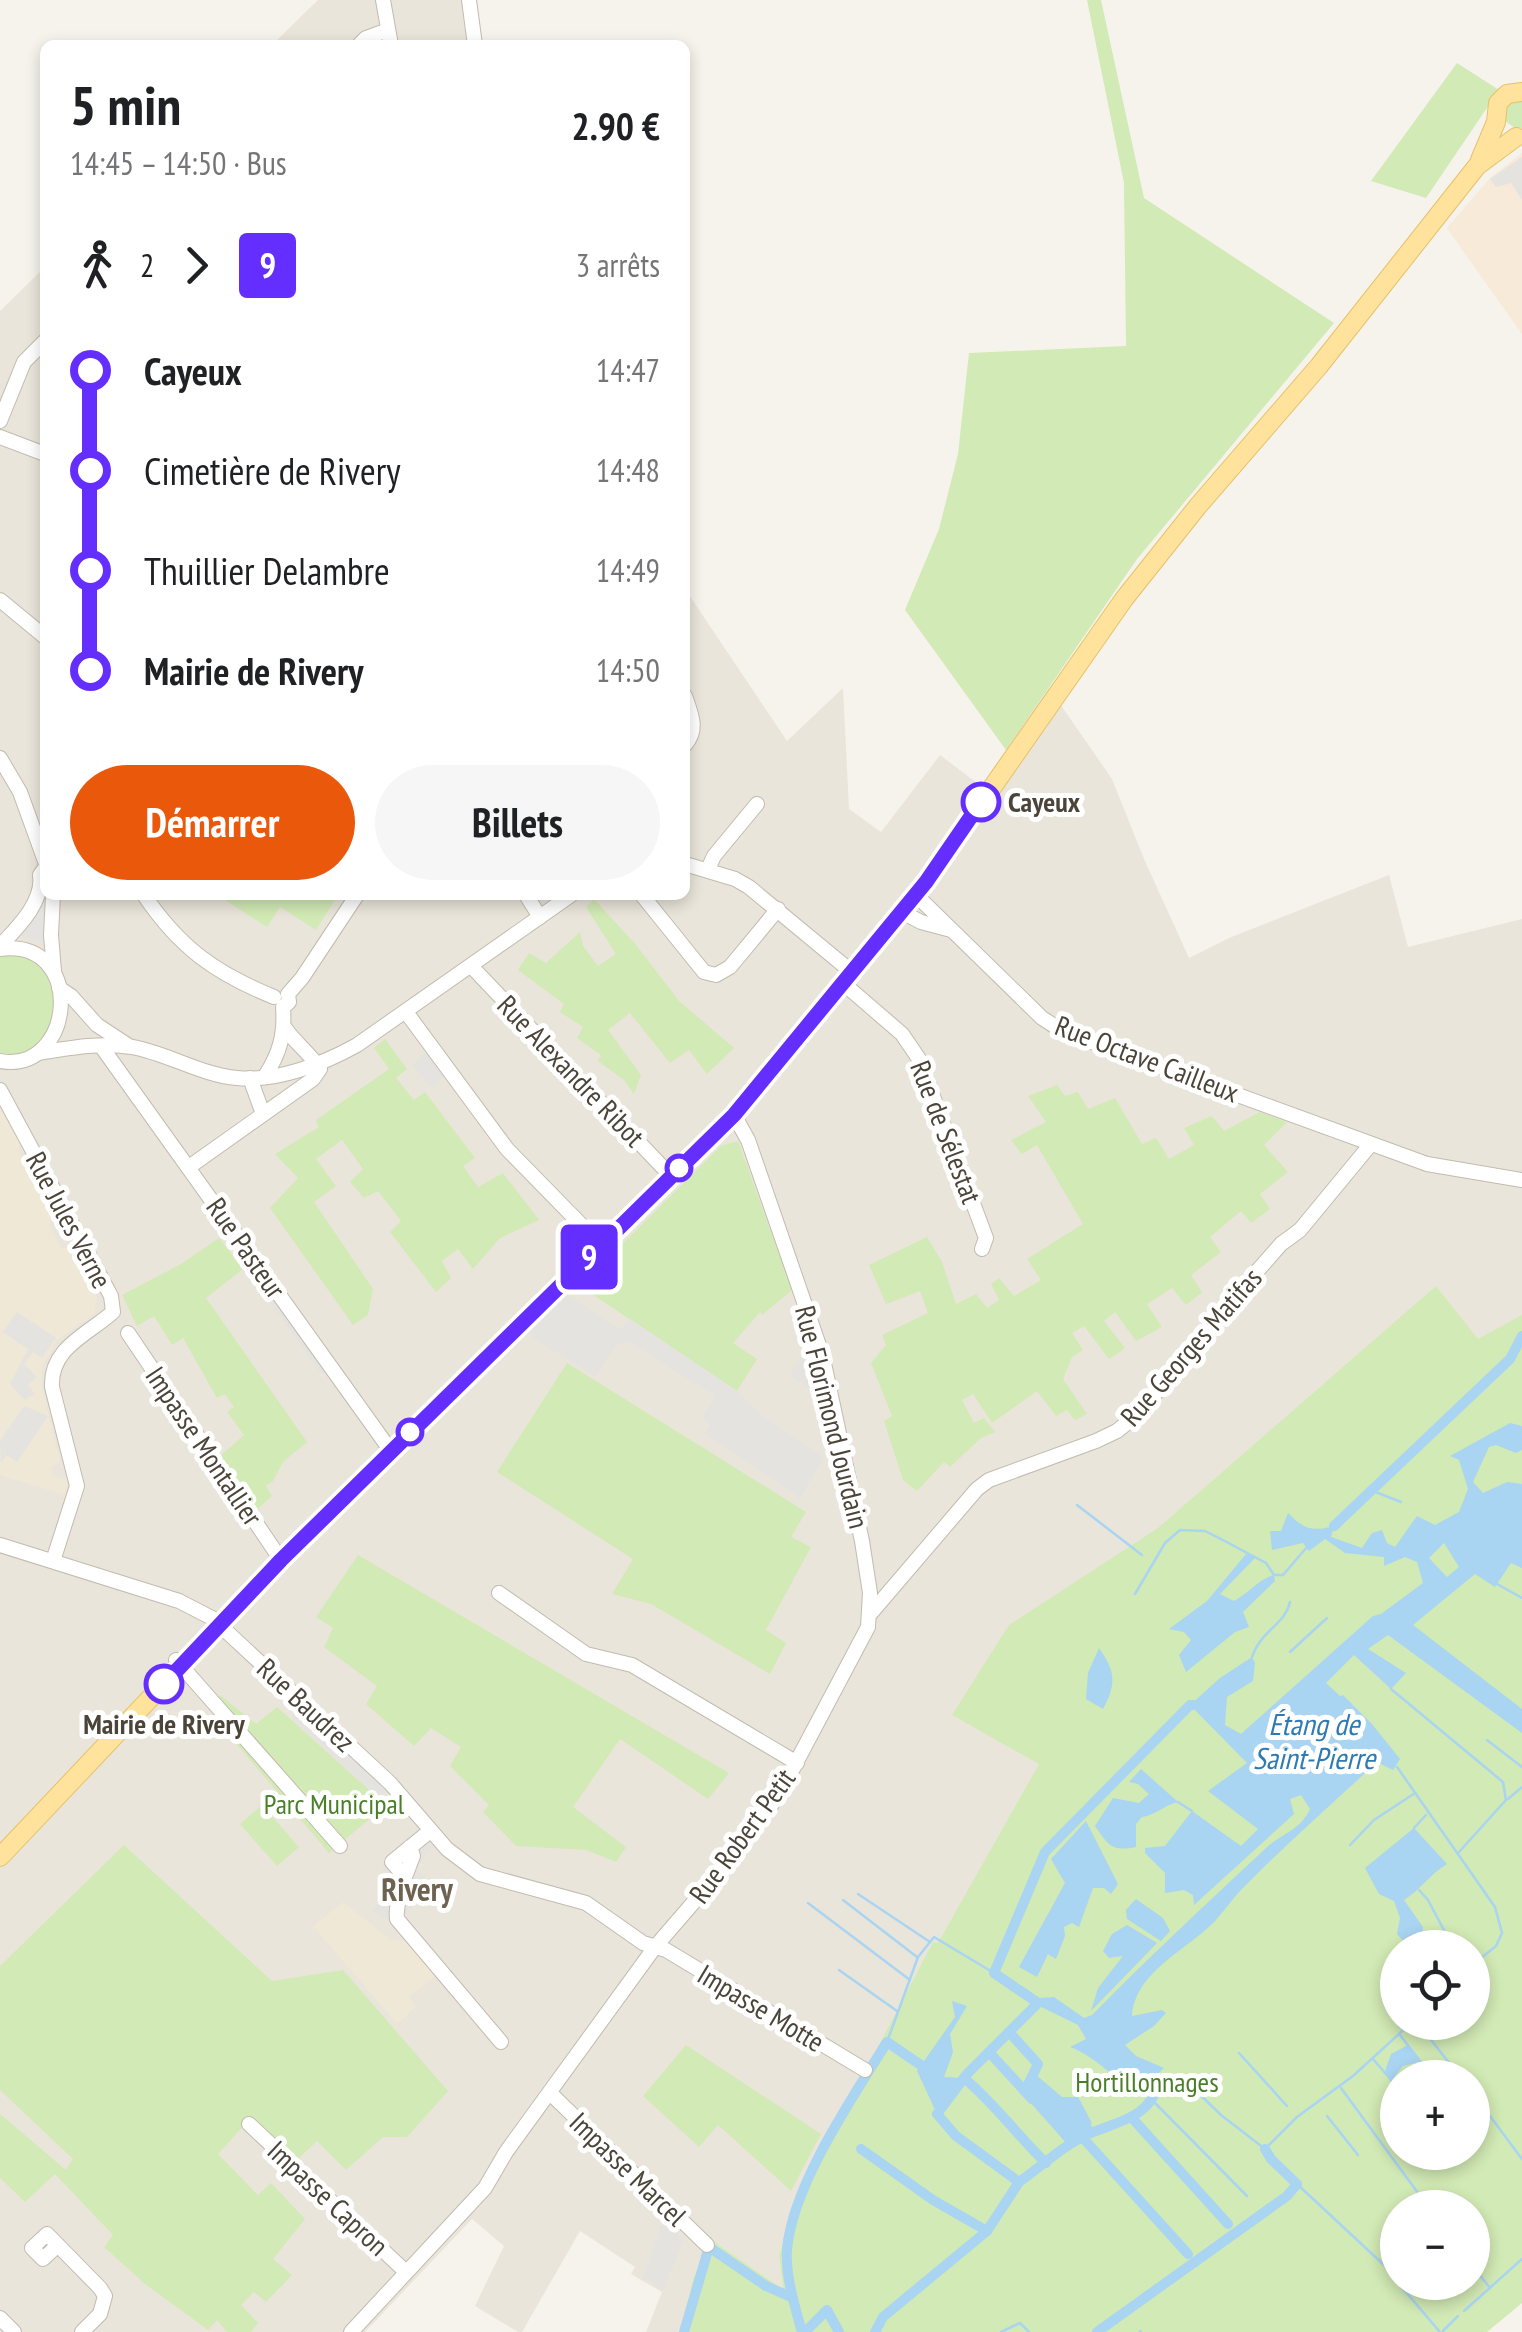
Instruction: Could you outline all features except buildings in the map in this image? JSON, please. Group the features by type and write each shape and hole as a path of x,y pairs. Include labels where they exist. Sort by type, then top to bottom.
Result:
{"main road":[{"path":"0,1857 178,1663 734,1115 916,895 1124,599 1318,366 1477,166 1496,122 1498,103 1519,88"},
{"path":"1496,122 1504,133 1519,137"},
{"path":"1477,166 1519,137"}],"street":[{"path":"364,40 389,37 383,0"},
{"path":"469,0 474,40"},
{"path":"0,421 24,362 40,347"},
{"path":"0,437 40,452"},
{"path":"0,600 40,633"},
{"path":"690,710 694,734 690,739"},
{"path":"0,758 20,792 40,861"},
{"path":"708,869 714,856 757,804"},
{"name":"Rue de Sélestat","path":"690,865 735,879 778,909 902,1034 919,1059 986,1238 982,1249"},
{"path":"0,948 21,924 40,884"},
{"name":"Rue Octave Cailleux","path":"916,895 1042,1018 1062,1031 1371,1144"},
{"path":"38,1053 52,1037 60,1018 54,972 53,900"},
{"path":"148,900 183,944 214,969 282,1000"},
{"path":"263,1114 257,1077 280,1048 285,1028 282,1000 302,978 354,900"},
{"path":"529,900 540,917"},
{"path":"0,1061 14,1063 38,1053 100,1046 130,1047 232,1077 257,1077 318,1064 357,1045 564,900"},
{"path":"646,900 704,972 716,975 730,968 778,909"},
{"path":"902,912 952,930"},
{"path":"0,948 36,952 54,972"},
{"name":"Rue Alexandre Ribot","path":"470,966 671,1176"},
{"path":"59,988 98,1025 130,1047"},
{"path":"406,1012 506,1149 601,1245"},
{"path":"189,1167 313,1080 320,1068 318,1064 285,1028"},
{"name":"Rue Pasteur","path":"100,1046 391,1451"},
{"name":"Rue Jules Verne","path":"0,1090 111,1296 113,1312 64,1350 51,1372 77,1486 53,1561"},
{"name":"Rue Florimond Jourdain","path":"734,1115 748,1140 822,1354 862,1541 871,1613"},
{"path":"1371,1144 1427,1164 1522,1180"},
{"name":"Rue Georges Matifas","path":"871,1613 989,1480 1096,1442 1138,1414 1231,1301 1281,1244 1300,1230 1371,1144"},
{"name":"Impasse Montallier","path":"128,1333 281,1560"},
{"path":"0,1544 53,1561"},
{"name":"Rue Baudrez","path":"53,1561 179,1601 220,1624 390,1783 447,1849 480,1874 586,1903 643,1944 655,1948"},
{"path":"498,1593 586,1654 632,1665 797,1763"},
{"name":"Rue Robert Petit","path":"351,2332 494,2174 655,1948 760,1822 797,1763 859,1647 871,1613"},
{"path":"178,1663 340,1846"},
{"path":"430,1831 392,1862 405,1877 397,1918 500,2042"},
{"name":"Impasse Motte","path":"655,1948 666,1950 865,2070"},
{"name":"Impasse Marcel","path":"550,2093 707,2245"},
{"name":"Impasse Capron","path":"250,2124 406,2272"},
{"path":"58,2245 105,2296 100,2314 82,2332"},
{"path":"0,2318 14,2332"}],"shaded area":[{"path":"318,0 473,0 478,40 277,40"},
{"path":"1522,153 1522,334 1447,228 1490,178"},
{"path":"1522,157 1522,200 1511,183 1496,187 1490,179"},
{"path":"40,272 40,900 690,900 690,596 787,741 843,688 849,809 881,832 940,755 981,786 1049,688 1112,779 1189,958 1229,938 1389,875 1408,947 1522,919 1522,1325 1051,1763 796,2203 779,2255 783,2289 709,2238 693,2279 680,2332 646,2332 662,2292 631,2274 635,2267 580,2231 522,2332 518,2332 475,2306 504,2246 472,2219 365,2332 0,2332 0,311"},
{"path":"37,907 39,911 45,909 45,944 18,935"},
{"path":"432,1047 450,1072 430,1087 413,1065"},
{"path":"0,1106 52,1215 49,1225 61,1248 71,1248 97,1297 94,1314 56,1341 42,1366 41,1383 60,1462 51,1467 53,1476 68,1479 66,1495 0,1475"},
{"path":"234,1238 329,1370 322,1375 227,1243"},
{"path":"568,1296 622,1330 630,1319 737,1391 759,1413 824,1458 800,1498 705,1434 711,1425 702,1418 715,1396 629,1342 615,1346 595,1377 526,1333"},
{"path":"17,1312 56,1338 42,1358 33,1352 24,1364 37,1377 28,1385 35,1394 25,1400 10,1384 28,1349 3,1332"},
{"path":"802,1357 817,1367 822,1396 790,1375"},
{"path":"24,1406 48,1416 17,1462 7,1455 1,1463 0,1441"},
{"path":"291,1695 393,1792 377,1796 293,1720"},
{"path":"410,1835 432,1847 415,1869 424,1877 420,1883 424,1887 421,1899 392,1923 372,1910 381,1902 385,1905 399,1891 399,1882 391,1872 386,1874 382,1869 400,1855 395,1848"},
{"path":"343,1902 391,1940 409,1941 436,1976 409,1997 416,2007 400,2022 396,2023 313,1926"},
{"path":"661,2225 684,2239 663,2291 649,2279 642,2280"}],"green space":[{"path":"1087,0 1101,0 1144,198 1334,323 1137,559 1006,750 905,610 939,529 958,454 969,353 1126,346 1124,183"},
{"path":"1457,63 1499,90 1426,198 1371,181"},
{"path":"1522,100 1522,128 1516,129 1504,120 1505,107"},
{"path":"225,900 335,900 316,930 280,907 267,927"},
{"path":"595,900 679,1001 734,1048 707,1074 689,1050 670,1063 630,1013 608,1030 641,1075 634,1094 624,1080 598,1061 601,1055 577,1038 583,1027 560,1012 564,1004 518,970 529,953 546,963 580,932 583,946 598,966 616,954 586,907"},
{"path":"0,955 31,956 53,988 55,1001 50,1026 36,1047 25,1053 0,1053"},
{"path":"385,1039 407,1069 396,1078 414,1100 425,1092 475,1158 463,1166 478,1187 503,1173 539,1220 500,1238 473,1269 458,1249 442,1261 451,1278 436,1292 390,1232 401,1221 378,1191 364,1198 350,1182 363,1169 342,1140 316,1159 336,1186 314,1202 373,1289 368,1315 353,1325 270,1208 298,1178 275,1154 319,1127 316,1120 389,1069 374,1048"},
{"path":"1057,1085 1065,1096 1078,1092 1088,1109 1115,1098 1142,1144 1156,1138 1169,1159 1194,1145 1184,1128 1212,1116 1224,1131 1260,1112 1287,1122 1264,1145 1288,1172 1260,1194 1270,1209 1251,1223 1241,1211 1210,1237 1221,1252 1191,1275 1202,1292 1186,1305 1172,1288 1147,1304 1162,1327 1136,1341 1115,1312 1104,1321 1125,1348 1109,1359 1084,1326 1072,1333 1083,1350 1072,1357 1063,1379 1087,1414 1075,1420 1067,1410 1056,1416 1037,1391 992,1423 973,1394 962,1400 974,1423 984,1418 995,1432 981,1438 950,1467 944,1462 917,1491 903,1480 884,1421 892,1416 871,1363 886,1345 882,1335 928,1313 920,1291 886,1304 869,1265 927,1237 942,1262 956,1304 976,1294 987,1308 999,1300 991,1284 999,1278 1014,1296 1041,1280 1027,1259 1083,1224 1037,1145 1022,1154 1011,1140 1046,1122 1028,1096"},
{"path":"738,1141 792,1290 762,1315 760,1312 733,1343 757,1359 737,1391 580,1286 721,1146"},
{"path":"219,1238 243,1269 206,1298 307,1442 283,1462 266,1486 272,1496 255,1511 219,1457 244,1435 227,1412 234,1407 225,1394 217,1398 183,1338 172,1345 154,1316 137,1326 122,1295 181,1264"},
{"name":"Hortillonnages","path":"1436,1286 1478,1339 1522,1315 1522,2303 1487,2332 680,2332 693,2279 709,2238 783,2289 779,2255 796,2203 933,1942 938,1943 1039,1764 952,1715 1009,1625 1158,1528"},
{"path":"567,1363 806,1512 791,1537 811,1547 766,1630 786,1643 770,1674 651,1604 612,1594 633,1559 497,1472"},
{"path":"358,1555 729,1773 708,1799 620,1739 573,1807 626,1847 616,1862 586,1850 516,1846 483,1812 489,1805 450,1766 461,1747 431,1728 414,1746 366,1704 377,1686 324,1647 333,1628 316,1617"},
{"name":"Parc Municipal","path":"220,1695 256,1724 277,1707 386,1805 329,1853 212,1715"},
{"path":"262,1805 299,1847 277,1866 240,1824"},
{"path":"124,1845 272,1981 343,1970 448,2091 407,2137 383,2137 346,2170 317,2141 295,2162 249,2120 218,2154 258,2195 271,2183 305,2219 273,2259 292,2275 266,2302 254,2292 241,2305 258,2323 251,2332 227,2332 217,2320 208,2330 145,2284 104,2247 113,2235 55,2174 25,2202 0,2178 0,2114 66,2170 73,2159 0,2090 0,1966"},
{"path":"686,2045 821,2134 791,2191 718,2125 699,2147 643,2096"}],"water":[{"name":"Étang de Saint-Pierre","path":"1510,1423 1522,1426 1522,1450 1516,1453 1496,1445 1489,1447 1473,1482 1483,1493 1507,1482 1522,1484 1522,1568 1511,1563 1495,1587 1475,1574 1413,1625 1522,1709 1522,1733 1388,1635 1368,1649 1406,1673 1391,1689 1354,1655 1326,1683 1372,1724 1400,1759 1393,1770 1377,1762 1258,1873 1205,1931 1153,1973 1135,2000 1132,2016 1162,2010 1166,2013 1125,2045 1136,2056 1164,2068 1139,2092 1070,2047 1086,2039 1078,2025 1017,1995 1022,1986 1039,1998 1054,1997 1084,2018 1092,2015 1265,1849 1301,1822 1310,1809 1301,1795 1290,1799 1294,1814 1194,1905 1193,1895 1184,1890 1165,1893 1165,1873 1145,1853 1145,1848 1165,1846 1192,1811 1241,1846 1258,1829 1208,1791 1247,1763 1190,1705 1252,1657 1253,1681 1227,1697 1225,1725 1241,1734 1373,1616 1423,1583 1417,1562 1405,1557 1384,1566 1384,1557 1345,1553 1325,1539 1309,1551 1303,1543 1272,1550 1270,1531 1281,1531 1288,1513 1308,1528 1334,1526 1331,1537 1362,1548 1372,1533 1382,1530 1387,1543 1395,1547 1417,1516 1435,1525 1459,1512 1468,1489 1459,1460 1450,1456","holes":["1444,1543 1459,1567 1447,1577 1429,1558"]},
{"path":"1246,1554 1256,1557 1220,1594 1234,1601 1269,1577 1274,1575 1275,1581 1243,1612 1249,1627 1235,1632 1186,1672 1179,1655 1191,1640 1184,1632 1169,1629 1207,1601"},
{"path":"1099,1648 1112,1677 1111,1692 1103,1709 1086,1699 1088,1673"},
{"path":"1141,1769 1178,1802 1142,1817 1136,1824 1136,1847 1116,1848 1095,1826 1113,1798 1139,1803 1149,1794 1129,1782"},
{"path":"1086,1821 1118,1884 1111,1894 1104,1888 1093,1888 1079,1927 1072,1923 1064,1927 1065,1936 1056,1959 1048,1954 1037,1977 1019,1967 1065,1883 1051,1859"},
{"path":"1414,1828 1447,1864 1404,1900 1423,1930 1398,1930 1400,1918 1394,1901 1379,1894 1365,1868"},
{"path":"1136,1899 1163,1918 1170,1931 1161,1941 1127,1919 1126,1910"},
{"path":"1127,1925 1157,1943 1091,2011 1098,1988 1123,1956 1109,1958 1103,1951 1112,1934"},
{"path":"952,2001 967,2006 950,2034 953,2052 944,2077 964,2078 937,2114 917,2071 955,2017"},
{"path":"1408,2045 1419,2060 1389,2060 1391,2054"},
{"path":"1035,2074 1062,2097 1078,2097 1091,2121 1092,2132 1068,2145 1021,2092"}],"waterway":[{"path":"1334,1526 1510,1359 1522,1336"},
{"path":"1373,1491 1401,1502"},
{"path":"1077,1505 1142,1555"},
{"path":"1135,1594 1165,1543 1180,1530 1205,1531 1266,1563 1274,1575 1283,1575 1307,1547"},
{"path":"1497,1584 1522,1598"},
{"path":"1252,1657 1290,1602"},
{"path":"1290,1652 1327,1618"},
{"path":"1391,1689 1503,1782 1506,1800 1459,1852"},
{"path":"875,2332 883,2317 987,2231 1019,2182 956,2136 937,2114 967,2074 1038,2003 994,1973 1045,1852 1190,1705 1200,1705"},
{"path":"1487,1740 1522,1767"},
{"path":"1397,1767 1495,1907 1502,1933 1490,1951"},
{"path":"1508,1799 1522,1787"},
{"path":"1350,1845 1374,1820 1415,1793"},
{"path":"1178,1802 1192,1811"},
{"path":"1414,1828 1426,1815"},
{"path":"1419,1890 1444,1930"},
{"path":"858,1894 930,1942"},
{"path":"843,1900 917,1957"},
{"path":"808,1903 910,1980"},
{"path":"887,2042 918,1957 934,1937 994,1973"},
{"path":"839,1970 897,2011"},
{"path":"1009,2032 1038,2064 1025,2091"},
{"path":"1158,2082 1190,2085 1265,2149 1297,2117 1353,2076 1392,2040"},
{"path":"1404,2040 1419,2060"},
{"path":"1431,2040 1447,2060"},
{"path":"802,2332 789,2280 787,2249 800,2197 812,2169 887,2042 931,2072"},
{"path":"989,2052 1032,2099"},
{"path":"1239,2053 1287,2106"},
{"path":"1373,2059 1380,2067"},
{"path":"1019,2182 1074,2142 1142,2110 1158,2082 1141,2070"},
{"path":"964,2078 1046,2163"},
{"path":"1341,2088 1416,2190"},
{"path":"1152,2100 1247,2196"},
{"path":"1327,2116 1358,2155"},
{"path":"1490,2116 1522,2159"},
{"path":"1132,2118 1228,2224"},
{"path":"1083,2138 1188,2254"},
{"path":"861,2149 933,2200 987,2231"},
{"path":"1097,2332 1287,2196 1297,2184 1265,2149"},
{"path":"1297,2184 1380,2261"},
{"path":"684,2332 709,2247 766,2286 793,2298"},
{"path":"1464,2311 1522,2259"},
{"path":"1413,2300 1440,2332"},
{"path":"805,2332 827,2310 839,2332"},
{"path":"1443,2331 1458,2316"},
{"path":"1001,2332 1020,2323 1029,2332"}],"bus line":[{"name":"9","path":"164,1684 373,1468 734,1115 926,882 981,802"}],"place":[{"name":"Cayeux","path":"981,802"},
{"name":"Mairie de Rivery","path":"164,1684"}],"district":[{"name":"Rivery","path":"417,1890"}]}
